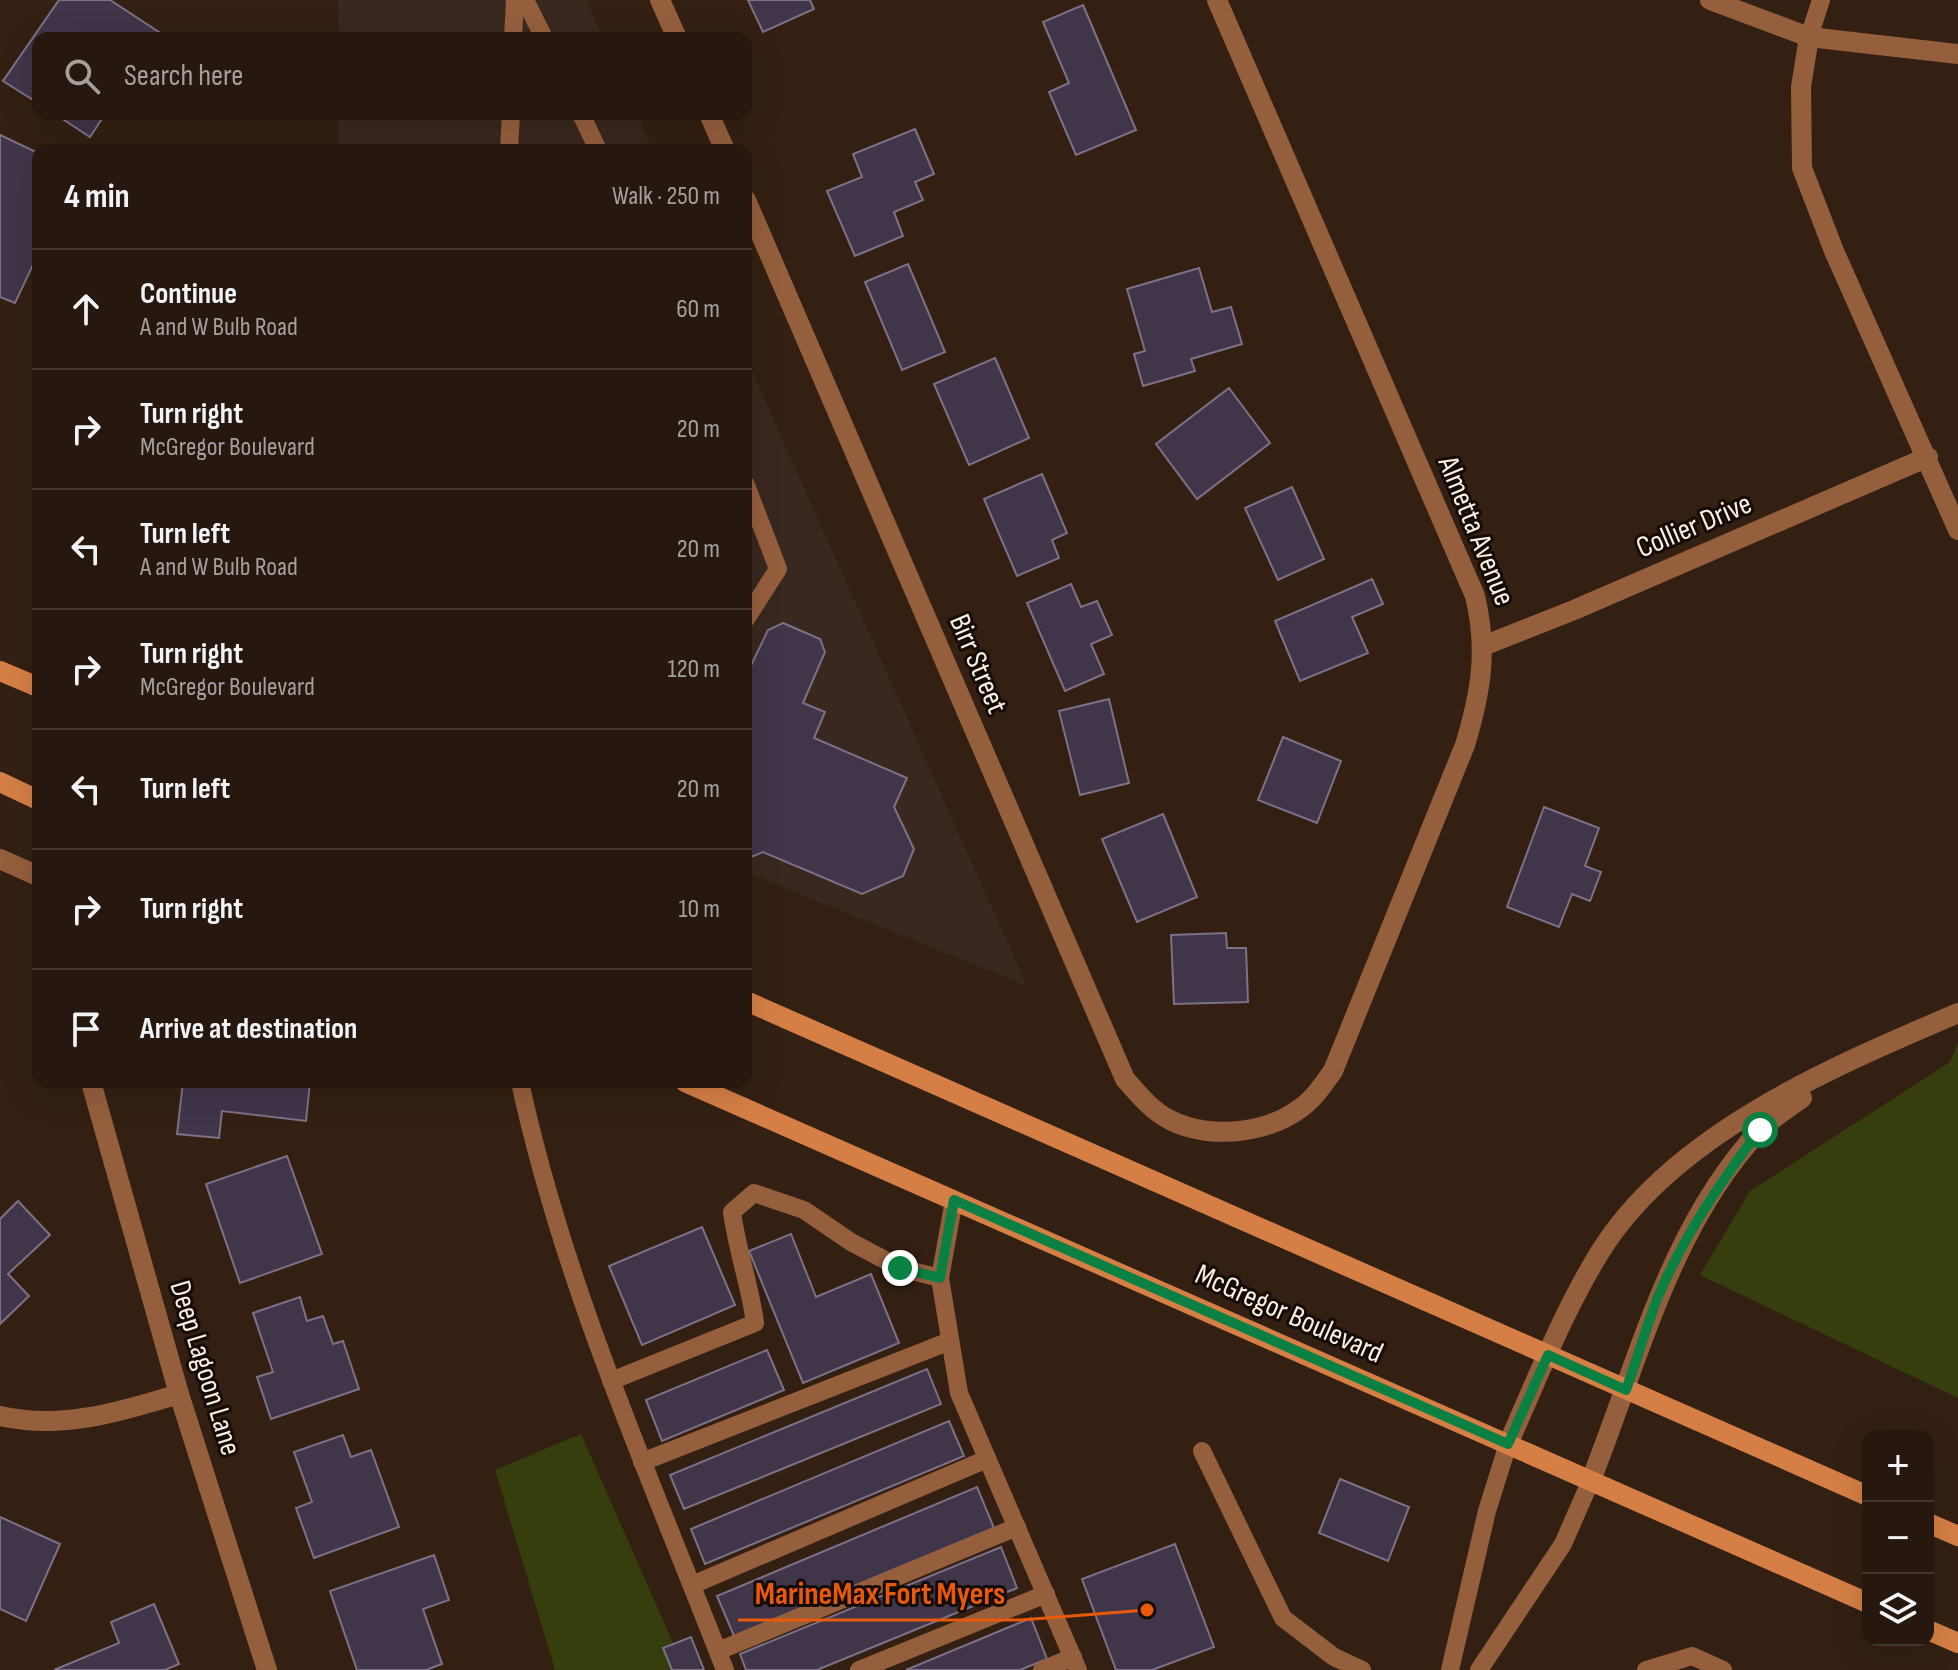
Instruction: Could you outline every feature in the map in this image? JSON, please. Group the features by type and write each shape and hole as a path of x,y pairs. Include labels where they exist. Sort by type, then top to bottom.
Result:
{"main road":[{"path":"0,671 32,684"},
{"path":"0,782 32,797"},
{"path":"752,1004 1862,1493"},
{"name":"McGregor Boulevard","path":"699,1088 1862,1600"},
{"path":"1934,1526 1958,1536"},
{"path":"1934,1633 1958,1643"}],"street":[{"path":"660,0 674,32"},
{"name":"Almetta Avenue","path":"1186,1126 1200,1132 1239,1132 1283,1117 1313,1098 1333,1071 1465,745 1479,700 1484,632 1475,596 1217,0"},
{"path":"1710,0 1809,37 1958,54"},
{"path":"1809,37 1801,87 1802,168 1834,251 1958,530"},
{"path":"712,120 722,144"},
{"name":"Birr Street","path":"752,214 1125,1079 1150,1107 1186,1126"},
{"name":"Collier Drive","path":"1483,646 1574,610 1928,457"},
{"path":"0,859 32,873"},
{"path":"1508,1444 1601,1249 1653,1187 1705,1140 1854,1057 1958,1013"},
{"path":"1591,1480 1658,1298 1690,1233 1723,1178 1760,1130 1854,1057"},
{"name":"Deep Lagoon Lane","path":"93,1088 179,1394 267,1670"},
{"path":"0,1416 47,1423 72,1421 179,1394"}],"lane":[{"path":"513,32 515,0"},
{"path":"525,0 541,32"},
{"path":"1809,37 1821,0"},
{"path":"509,144 511,120"},
{"path":"584,120 595,144"},
{"path":"752,501 778,569 752,610"},
{"path":"521,1088 543,1184 611,1381 725,1670"},
{"path":"611,1381 755,1323 750,1280 736,1241 732,1212 754,1193 804,1210 851,1242 900,1268 940,1278"},
{"path":"954,1200 940,1278 959,1393 1076,1663 1042,1670"},
{"path":"642,1462 950,1341"},
{"path":"1450,1670 1487,1511 1508,1444"},
{"path":"1202,1451 1283,1618 1334,1657 1359,1669"},
{"path":"692,1585 987,1459"},
{"path":"1479,1670 1563,1544 1591,1480"},
{"path":"718,1651 1017,1527"},
{"path":"859,1670 1046,1594"},
{"path":"1646,1670 1692,1656 1723,1670"}],"shaded area":[{"path":"338,0 586,0 600,32 338,32"},
{"path":"338,120 640,120 650,144 338,144"},
{"path":"752,371 1027,986 752,874"}],"green space":[{"path":"1958,1043 1958,1398 1700,1275 1750,1191 1950,1062"},
{"path":"581,1434 685,1670 555,1670 495,1470"}],"building":[{"path":"59,0 110,0 159,32 37,32"},
{"path":"748,0 810,0 814,9 763,32"},
{"path":"1083,5 1136,130 1076,155 1049,92 1069,83 1043,22"},
{"path":"32,39 32,99 3,81"},
{"path":"64,120 101,120 90,137"},
{"path":"915,129 934,174 915,182 923,200 894,212 903,236 855,256 827,191 862,177 853,154"},
{"path":"0,135 32,150 32,267 15,303 0,297"},
{"path":"908,264 945,352 902,370 865,282"},
{"path":"1199,268 1212,312 1231,307 1242,344 1191,359 1195,371 1143,386 1134,354 1145,351 1127,289"},
{"path":"995,358 1029,438 969,465 934,384"},
{"path":"1229,388 1270,443 1197,499 1156,444"},
{"path":"1042,474 1067,533 1052,540 1059,558 1017,576 984,499"},
{"path":"1292,487 1324,559 1278,580 1245,508"},
{"path":"1372,579 1383,604 1352,617 1368,653 1300,681 1275,621"},
{"path":"1071,584 1081,607 1097,601 1112,635 1091,644 1104,674 1065,691 1027,603"},
{"path":"783,623 820,639 825,652 803,703 825,712 814,738 907,778 894,807 914,849 903,876 862,894 763,852 752,857 752,663 768,630"},
{"path":"1109,699 1129,783 1080,795 1059,711"},
{"path":"1283,737 1341,761 1317,823 1258,800"},
{"path":"1544,807 1599,828 1585,866 1601,872 1590,901 1572,894 1559,927 1507,907"},
{"path":"1163,814 1197,897 1137,922 1102,839"},
{"path":"1226,933 1227,948 1246,948 1248,1002 1174,1004 1171,935"},
{"path":"182,1088 309,1088 306,1121 222,1111 219,1138 177,1134"},
{"path":"287,1156 322,1254 240,1283 206,1184"},
{"path":"18,1201 50,1235 8,1274 29,1296 0,1324 0,1219"},
{"path":"702,1227 735,1305 642,1345 609,1266"},
{"path":"791,1234 816,1297 871,1274 899,1343 803,1383 749,1251"},
{"path":"300,1297 307,1321 323,1316 333,1344 343,1341 359,1389 271,1419 257,1377 273,1372 253,1313"},
{"path":"767,1350 784,1390 662,1441 646,1400"},
{"path":"927,1369 941,1404 684,1509 670,1475"},
{"path":"949,1421 964,1456 705,1564 691,1529"},
{"path":"343,1435 351,1457 371,1450 399,1527 314,1558 296,1508 312,1502 294,1452"},
{"path":"1340,1479 1409,1507 1388,1561 1319,1533"},
{"path":"977,1487 994,1528 734,1636 717,1596"},
{"path":"0,1517 60,1544 26,1621 0,1609"},
{"path":"1175,1544 1214,1647 1152,1670 1116,1670 1082,1579"},
{"path":"1001,1547 1017,1588 817,1670 746,1670 740,1654"},
{"path":"434,1555 449,1600 423,1609 442,1664 426,1670 357,1670 330,1591"},
{"path":"154,1604 179,1664 165,1670 54,1670 119,1643 111,1622"},
{"path":"1031,1618 1047,1659 1020,1670 906,1670"},
{"path":"691,1637 704,1670 672,1670 663,1648"}],"place":[{"name":"MarineMax Fort Myers","path":"1147,1610"}],"route":[{"path":"900,1268 940,1278 954,1200 1508,1444 1548,1355 1626,1390 1658,1298 1690,1233 1723,1178 1760,1130"}]}
